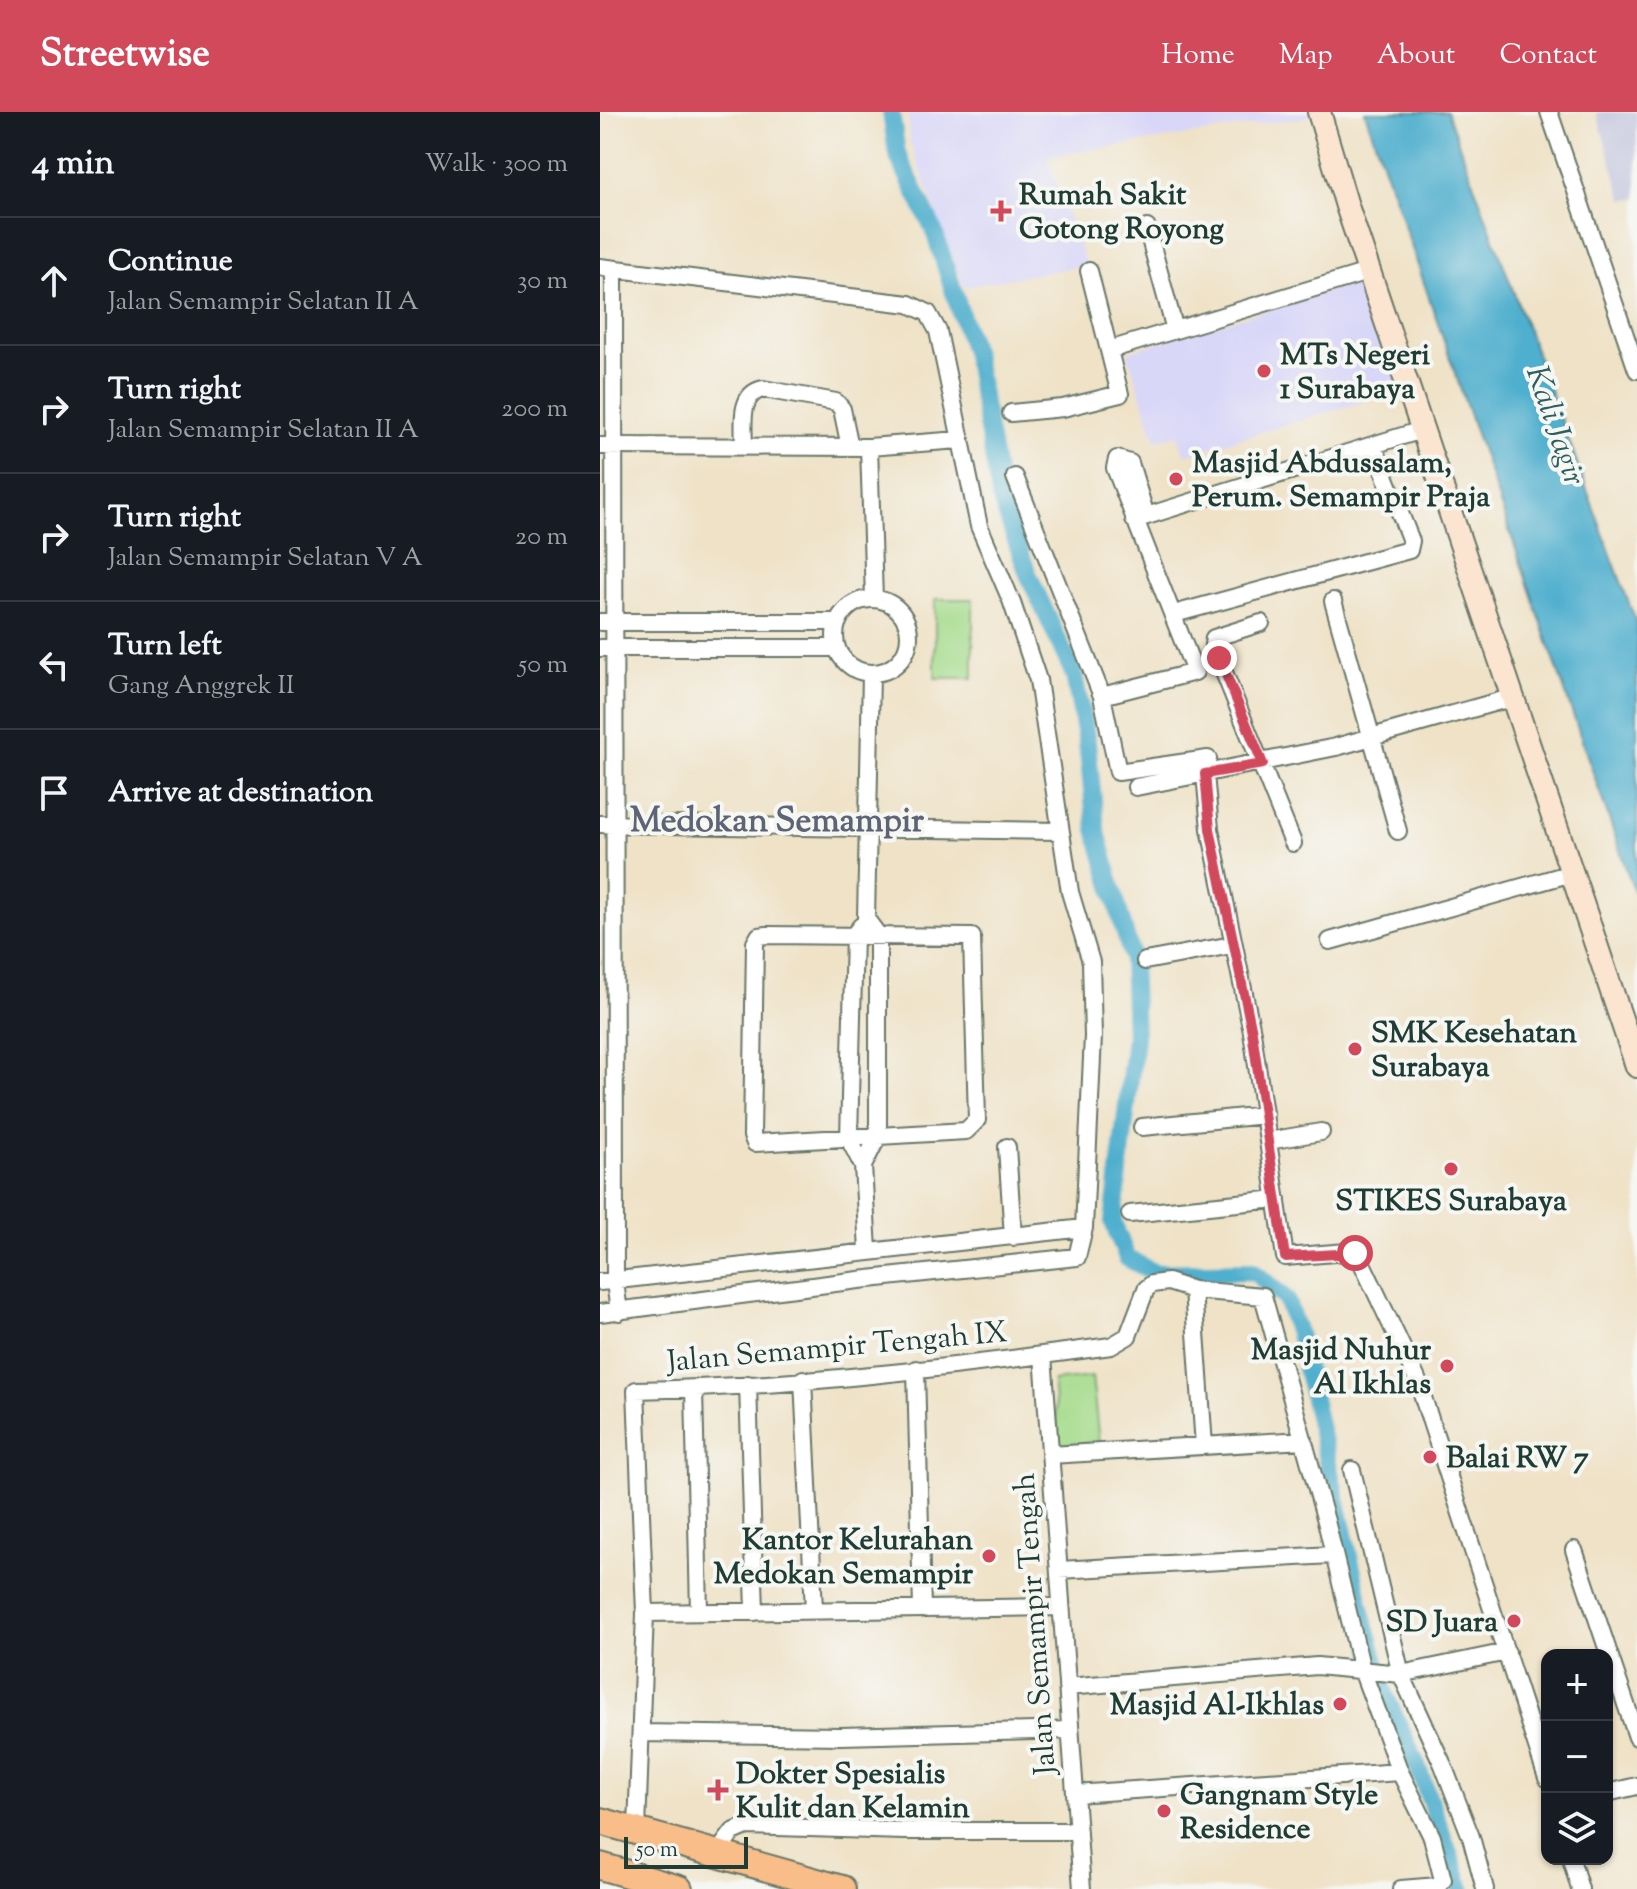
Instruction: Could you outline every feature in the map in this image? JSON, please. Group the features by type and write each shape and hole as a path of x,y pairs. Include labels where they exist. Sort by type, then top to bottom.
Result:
{"main road":[{"path":"600,1821 842,1889"},
{"path":"600,1866 679,1889"}],"street":[{"path":"1319,112 1422,430 1637,1066"},
{"path":"1549,112 1637,370"},
{"path":"1147,228 1175,330"},
{"path":"600,1313 619,1312 859,1280 1075,1258 1080,1254 1084,1228 1093,1036 1091,962 1070,892 1038,680 1011,600 979,526 938,331 928,313 909,304 607,268 608,1282 619,1312"},
{"path":"1011,413 1063,408 1116,396 1121,391 1089,271"},
{"path":"1109,350 1371,271"},
{"path":"744,447 745,402 754,391 763,389 836,402 842,409 850,447"},
{"path":"1140,518 1422,430"},
{"path":"608,446 869,447 959,440"},
{"path":"1174,614 1409,550 1411,541 1373,445"},
{"path":"869,447 874,599"},
{"path":"1102,696 1195,672 1140,518 1115,468 1117,459"},
{"path":"1015,477 1102,696 1118,772 1263,764 1372,738 1514,697"},
{"path":"874,599 895,607 908,626 910,638 902,659 893,667 871,674 850,666 837,648 838,622 852,605 874,599"},
{"path":"1333,601 1398,831"},
{"path":"608,622 838,622"},
{"path":"1261,623 1214,638 1213,645 1293,843"},
{"path":"608,648 837,648"},
{"path":"868,1250 863,1166 849,1139 854,935 866,919 871,674"},
{"path":"1136,787 1206,766"},
{"path":"1206,766 1210,829 1252,1032 1285,1257 1347,1252 1360,1259 1417,1379 1541,1759"},
{"path":"608,824 1060,831"},
{"path":"1330,941 1572,873"},
{"path":"863,1166 878,1136 878,935 866,919"},
{"path":"767,935 854,935 972,937 977,1120 966,1131 755,1143 752,1136 755,943 759,936 767,935"},
{"path":"1145,961 1232,945"},
{"path":"1142,1127 1265,1115"},
{"path":"1268,1141 1321,1132"},
{"path":"1007,1147 1013,1237"},
{"path":"1130,1214 1277,1199"},
{"path":"608,1282 868,1250 1084,1228"},
{"name":"Jalan Semampir Tengah IX","path":"645,1613 636,1390 694,1389 916,1369 1043,1355 1122,1342 1134,1325 1142,1298 1152,1284 1168,1282 1193,1290"},
{"path":"1204,1446 1193,1290 1263,1296 1364,1670 1400,1772 1432,1837 1441,1885 1401,1889"},
{"name":"Jalan Semampir Tengah","path":"1043,1355 1082,1889"},
{"path":"916,1369 922,1609"},
{"path":"803,1379 814,1610"},
{"path":"748,1384 755,1612"},
{"path":"694,1389 699,1612"},
{"path":"1050,1455 1304,1440"},
{"path":"1352,1470 1397,1674 1443,1765 1471,1837 1485,1889"},
{"path":"1574,1550 1637,1737"},
{"path":"1059,1570 1332,1555"},
{"path":"637,1829 645,1613 1061,1607"},
{"path":"1067,1687 1317,1666 1397,1674 1507,1652"},
{"path":"641,1733 841,1736 1070,1730"},
{"path":"1075,1794 1400,1772"},
{"path":"1613,1792 1637,1786"},
{"path":"718,1852 733,1832 747,1826 904,1831 1078,1831"},
{"path":"1573,1865 1580,1889"}],"shaded area":[{"name":"Rumah Sakit Gotong Royong","path":"908,112 1319,112 1320,115 1047,157 1086,265 964,287 910,143"},
{"path":"1596,112 1637,112 1637,198 1623,200"},
{"name":"MTs Negeri 1 Surabaya","path":"1366,280 1402,390 1185,455 1177,434 1156,441 1127,352"}],"green space":[{"path":"935,599 973,599 973,678 935,678"},
{"path":"1092,1377 1099,1442 1059,1446 1053,1381"}],"water":[{"name":"Kali Jagir","path":"1365,112 1447,112 1637,625 1637,900"}],"waterway":[{"path":"891,112 897,154 933,228 974,354 1001,499 1028,574 1074,675 1087,742 1096,829 1132,958 1135,1038 1113,1222 1127,1258 1155,1273 1253,1271 1286,1299 1298,1333 1362,1612 1385,1695 1417,1765 1462,1889"}],"place":[{"name":"Rumah Sakit Gotong Royong","path":"1001,211"},
{"name":"MTs Negeri 1 Surabaya","path":"1264,371"},
{"name":"Masjid Abdussalam, Perum. Semampir Praja","path":"1176,479"},
{"name":"SMK Kesehatan Surabaya","path":"1355,1049"},
{"name":"STIKES Surabaya","path":"1451,1169"},
{"name":"Masjid Nuhur Al Ikhlas","path":"1447,1366"},
{"name":"Balai RW 7","path":"1430,1457"},
{"name":"Kantor Kelurahan Medokan Semampir","path":"989,1556"},
{"name":"SD Juara","path":"1514,1621"},
{"name":"Masjid Al-Ikhlas","path":"1340,1704"},
{"name":"Dokter Spesialis Kulit dan Kelamin","path":"718,1790"},
{"name":"Gangnam Style Residence","path":"1164,1811"}],"district":[{"name":"Medokan Semampir","path":"777,819"}],"route":[{"path":"1219,658 1263,764 1205,774 1210,829 1252,1032 1285,1257 1355,1253"}]}
